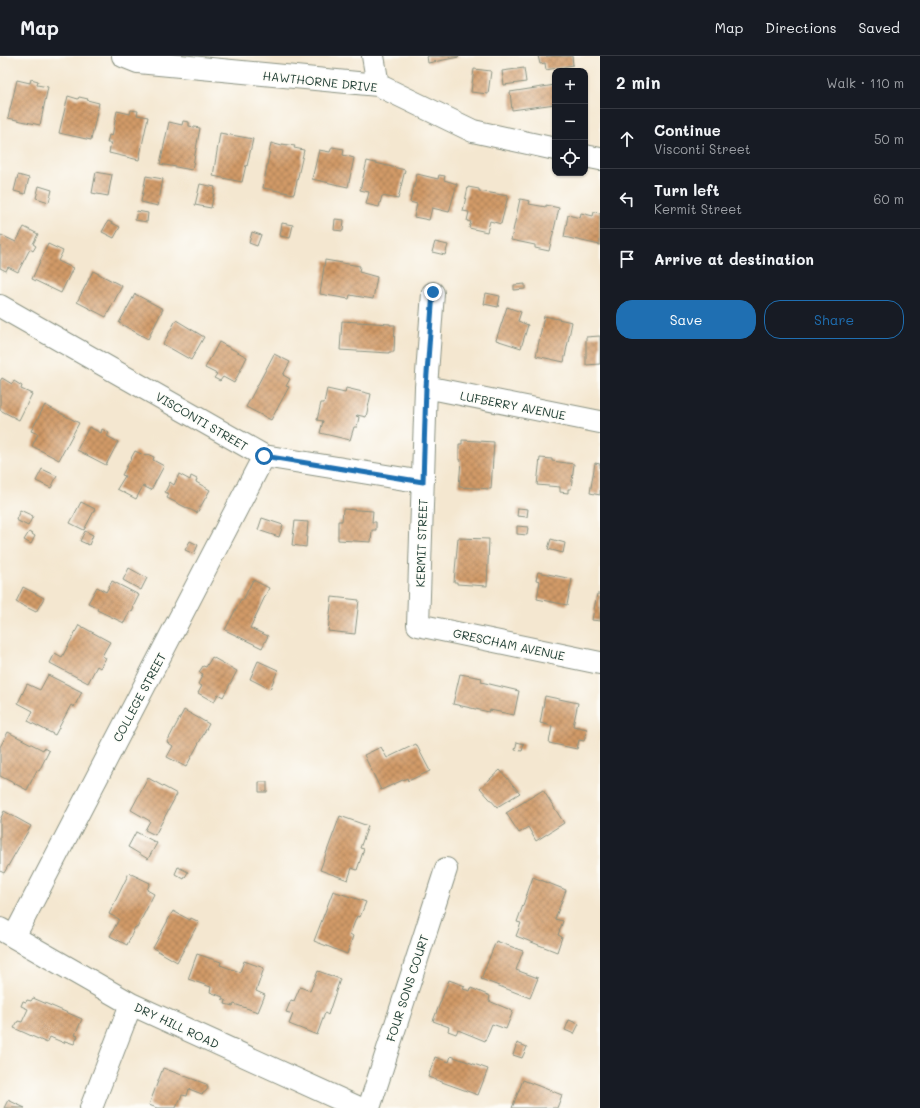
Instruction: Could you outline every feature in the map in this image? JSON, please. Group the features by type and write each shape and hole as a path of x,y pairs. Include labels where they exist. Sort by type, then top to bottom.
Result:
{"street":[{"name":"HAWTHORNE DRIVE","path":"124,56 138,62 378,85 473,131 552,149"},
{"path":"373,56 378,85"},
{"path":"588,157 600,159"},
{"name":"KERMIT STREET","path":"418,625 426,387 433,292"},
{"name":"VISCONTI STREET","path":"0,306 264,456 423,482"},
{"name":"LUFBERRY AVENUE","path":"426,387 600,422"},
{"name":"COLLEGE STREET","path":"7,933 264,456"},
{"name":"GRESCHAM AVENUE","path":"418,625 600,663"},
{"name":"FOUR SONS COURT","path":"369,1108 446,869"},
{"name":"DRY HILL ROAD","path":"7,933 131,1004 359,1108"},
{"path":"91,1108 131,1004"}],"building":[{"path":"427,56 459,56 459,57 428,63"},
{"path":"538,56 572,56 573,65 546,70 545,63 540,64"},
{"path":"524,68 526,82 504,85 502,71"},
{"path":"474,69 491,71 488,94 471,92"},
{"path":"31,79 38,81 37,85 48,87 40,125 8,118 17,80 30,83"},
{"path":"552,85 552,104 512,110 510,92"},
{"path":"68,96 78,99 79,97 88,99 87,100 99,103 91,140 59,133"},
{"path":"131,110 138,111 137,115 148,117 139,160 109,153 111,143 107,143 109,135 112,136 117,111 130,114"},
{"path":"183,121 189,122 189,126 200,128 192,170 160,164 169,122 182,125"},
{"path":"220,133 253,139 242,182 213,176"},
{"path":"271,143 282,146 282,144 295,146 294,148 304,150 294,194 263,188"},
{"path":"332,147 344,149 343,155 354,158 348,187 312,179 319,150 330,152"},
{"path":"367,161 405,170 398,199 382,196 379,207 366,204 369,192 360,190"},
{"path":"96,172 112,175 108,196 92,193"},
{"path":"417,174 438,179 439,175 445,176 444,180 457,184 449,212 432,208 429,220 414,217 417,204 410,202"},
{"path":"18,175 29,178 25,194 14,191"},
{"path":"146,176 163,179 158,206 141,202"},
{"path":"200,184 215,187 211,208 195,205"},
{"path":"39,186 52,190 49,202 36,198"},
{"path":"468,187 479,189 479,191 508,196 501,224 490,221 487,232 469,228 471,222 467,221 469,212 463,211"},
{"path":"520,199 530,201 529,204 546,207 546,205 559,208 549,251 535,248 535,245 511,240"},
{"path":"137,211 148,213 147,222 135,220"},
{"path":"594,212 600,213 600,245 564,237 568,215 580,218 581,213 593,216"},
{"path":"335,219 344,220 343,231 334,230"},
{"path":"108,221 120,227 114,238 102,232"},
{"path":"282,223 293,225 290,238 280,236"},
{"path":"24,227 38,234 33,244 36,246 33,251 30,249 18,272 8,267 6,271 0,268 1,235 16,242"},
{"path":"252,232 261,235 257,246 249,243"},
{"path":"435,242 448,245 445,255 432,252"},
{"path":"48,244 63,251 58,261 73,268 61,293 32,279"},
{"path":"325,260 360,266 359,272 377,277 373,299 350,295 349,299 320,294"},
{"path":"93,271 122,286 106,317 77,302"},
{"path":"525,284 525,289 514,290 514,285"},
{"path":"486,293 500,296 498,307 484,304"},
{"path":"135,294 163,309 148,339 119,323"},
{"path":"507,307 521,312 518,321 528,325 521,348 496,340"},
{"path":"544,316 572,322 564,362 536,356"},
{"path":"176,320 204,337 191,360 163,344"},
{"path":"342,321 395,325 394,352 340,350"},
{"path":"600,336 600,364 586,365 586,337"},
{"path":"219,342 247,357 234,383 223,377 220,381 214,378 217,374 205,368"},
{"path":"274,354 290,362 283,375 290,379 286,386 289,387 271,420 246,407"},
{"path":"2,378 12,384 14,381 22,386 21,389 32,394 19,420 0,410 0,381"},
{"path":"346,388 371,394 366,417 356,416 359,417 357,427 354,427 350,440 320,433 323,421 317,420 321,403 324,403 327,389 345,393"},
{"path":"45,405 79,423 59,460 32,446 38,434 31,431"},
{"path":"89,427 101,433 102,429 109,433 107,436 118,442 106,465 77,450"},
{"path":"462,440 494,442 491,489 459,487 461,460 459,460 459,444 462,444"},
{"path":"135,451 146,456 147,454 154,457 153,460 164,466 151,490 143,486 136,499 117,489 125,476 122,475"},
{"path":"540,458 574,464 571,489 568,489 568,493 560,492 560,487 537,485"},
{"path":"595,463 600,464 600,495 590,493"},
{"path":"42,469 57,476 51,488 36,481"},
{"path":"179,474 190,480 191,476 197,479 196,482 210,490 197,513 167,498 169,494 165,492 170,482 174,485"},
{"path":"81,502 95,509 84,530 70,523"},
{"path":"518,508 528,509 527,517 517,516"},
{"path":"343,509 373,511 372,522 376,522 376,530 372,530 371,542 338,540 338,521 342,521"},
{"path":"20,510 33,516 28,526 16,520"},
{"path":"262,518 283,525 279,537 258,530"},
{"path":"295,521 308,522 306,547 292,545"},
{"path":"517,526 528,527 527,535 517,534"},
{"path":"85,531 93,535 89,545 80,541"},
{"path":"29,532 35,536 31,544 24,540"},
{"path":"458,538 489,539 487,586 457,584 457,582 454,582"},
{"path":"551,539 565,543 563,553 548,549"},
{"path":"190,541 198,545 194,554 185,550"},
{"path":"129,568 147,578 141,590 123,580"},
{"path":"538,572 572,579 567,605 537,599 540,581 536,580"},
{"path":"253,580 269,588 250,628 268,636 262,648 225,630"},
{"path":"112,581 139,595 132,612 130,611 124,623 97,610 98,608 88,603 97,587 106,592"},
{"path":"23,587 44,598 36,612 16,602"},
{"path":"597,594 600,594 600,621 592,620"},
{"path":"332,597 359,600 355,634 328,631"},
{"path":"79,625 110,642 102,656 106,658 100,668 97,666 88,683 50,663 55,653 62,657"},
{"path":"212,657 237,671 223,697 218,694 214,702 198,693 202,686 198,684 203,674 199,672 203,666 206,667"},
{"path":"258,661 278,670 270,689 250,679"},
{"path":"460,674 482,678 481,682 519,691 514,715 490,710 489,712 453,704"},
{"path":"48,675 82,692 74,707 71,705 55,735 28,721 33,711 18,703 27,684 40,690"},
{"path":"545,696 578,703 573,726 587,729 584,741 579,740 577,749 549,743 552,726 540,723"},
{"path":"184,710 209,724 186,767 167,757 173,746 167,742"},
{"path":"8,732 43,750 44,748 49,751 27,790 0,776 0,747"},
{"path":"517,742 524,744 522,751 515,750"},
{"path":"416,744 430,771 408,781 407,778 381,790 364,755 381,747 387,758"},
{"path":"500,770 520,793 497,807 480,788"},
{"path":"148,778 177,794 155,835 145,830 150,821 131,810"},
{"path":"259,782 267,782 267,792 259,792"},
{"path":"543,790 564,823 536,841 528,827 519,833 506,813"},
{"path":"4,811 31,826 4,873 0,871 0,820"},
{"path":"340,816 368,826 360,848 364,849 357,870 352,868 348,880 320,870"},
{"path":"136,832 157,843 148,859 128,847"},
{"path":"178,867 188,872 184,879 175,874"},
{"path":"129,873 150,883 147,890 154,894 137,928 135,927 127,945 110,936 119,919 109,914"},
{"path":"533,877 566,890 555,919 563,921 558,935 562,937 557,952 516,936 521,923 517,922"},
{"path":"333,891 366,902 360,917 357,916 350,934 353,936 347,954 314,941"},
{"path":"173,911 190,920 191,918 199,922 177,962 153,948"},
{"path":"496,941 523,951 516,970 538,978 530,998 481,979"},
{"path":"197,954 221,962 220,965 240,972 244,961 264,968 256,991 265,995 258,1012 234,1004 233,1006 225,1004 226,1001 222,999 223,997 210,992 211,987 188,979"},
{"path":"318,971 340,979 328,1015 325,1013 317,1035 289,1024 293,1014 286,1012 291,1000 294,1001 300,987 310,991"},
{"path":"449,980 465,986 463,989 470,991 471,988 490,996 489,1001 513,1011 506,1029 492,1024 485,1041 458,1030 456,1034 448,1031 449,1027 433,1021"},
{"path":"33,998 82,1019 75,1035 78,1036 74,1044 65,1041 64,1043 50,1037 47,1043 14,1028 18,1021 22,1022 28,1009 21,1006 23,1001 31,1001"},
{"path":"569,1020 579,1024 574,1034 565,1030"},
{"path":"517,1043 527,1047 522,1058 513,1055"},
{"path":"451,1056 488,1069 478,1095 428,1077 435,1057 449,1062"},
{"path":"163,1068 206,1084 208,1088 202,1094 189,1089 187,1096 182,1095 176,1108 157,1108 149,1105"},
{"path":"523,1080 562,1095 557,1108 512,1108"},
{"path":"8,1100 25,1108 4,1108"}],"route":[{"path":"264,456 423,482 426,387 433,292"}]}
